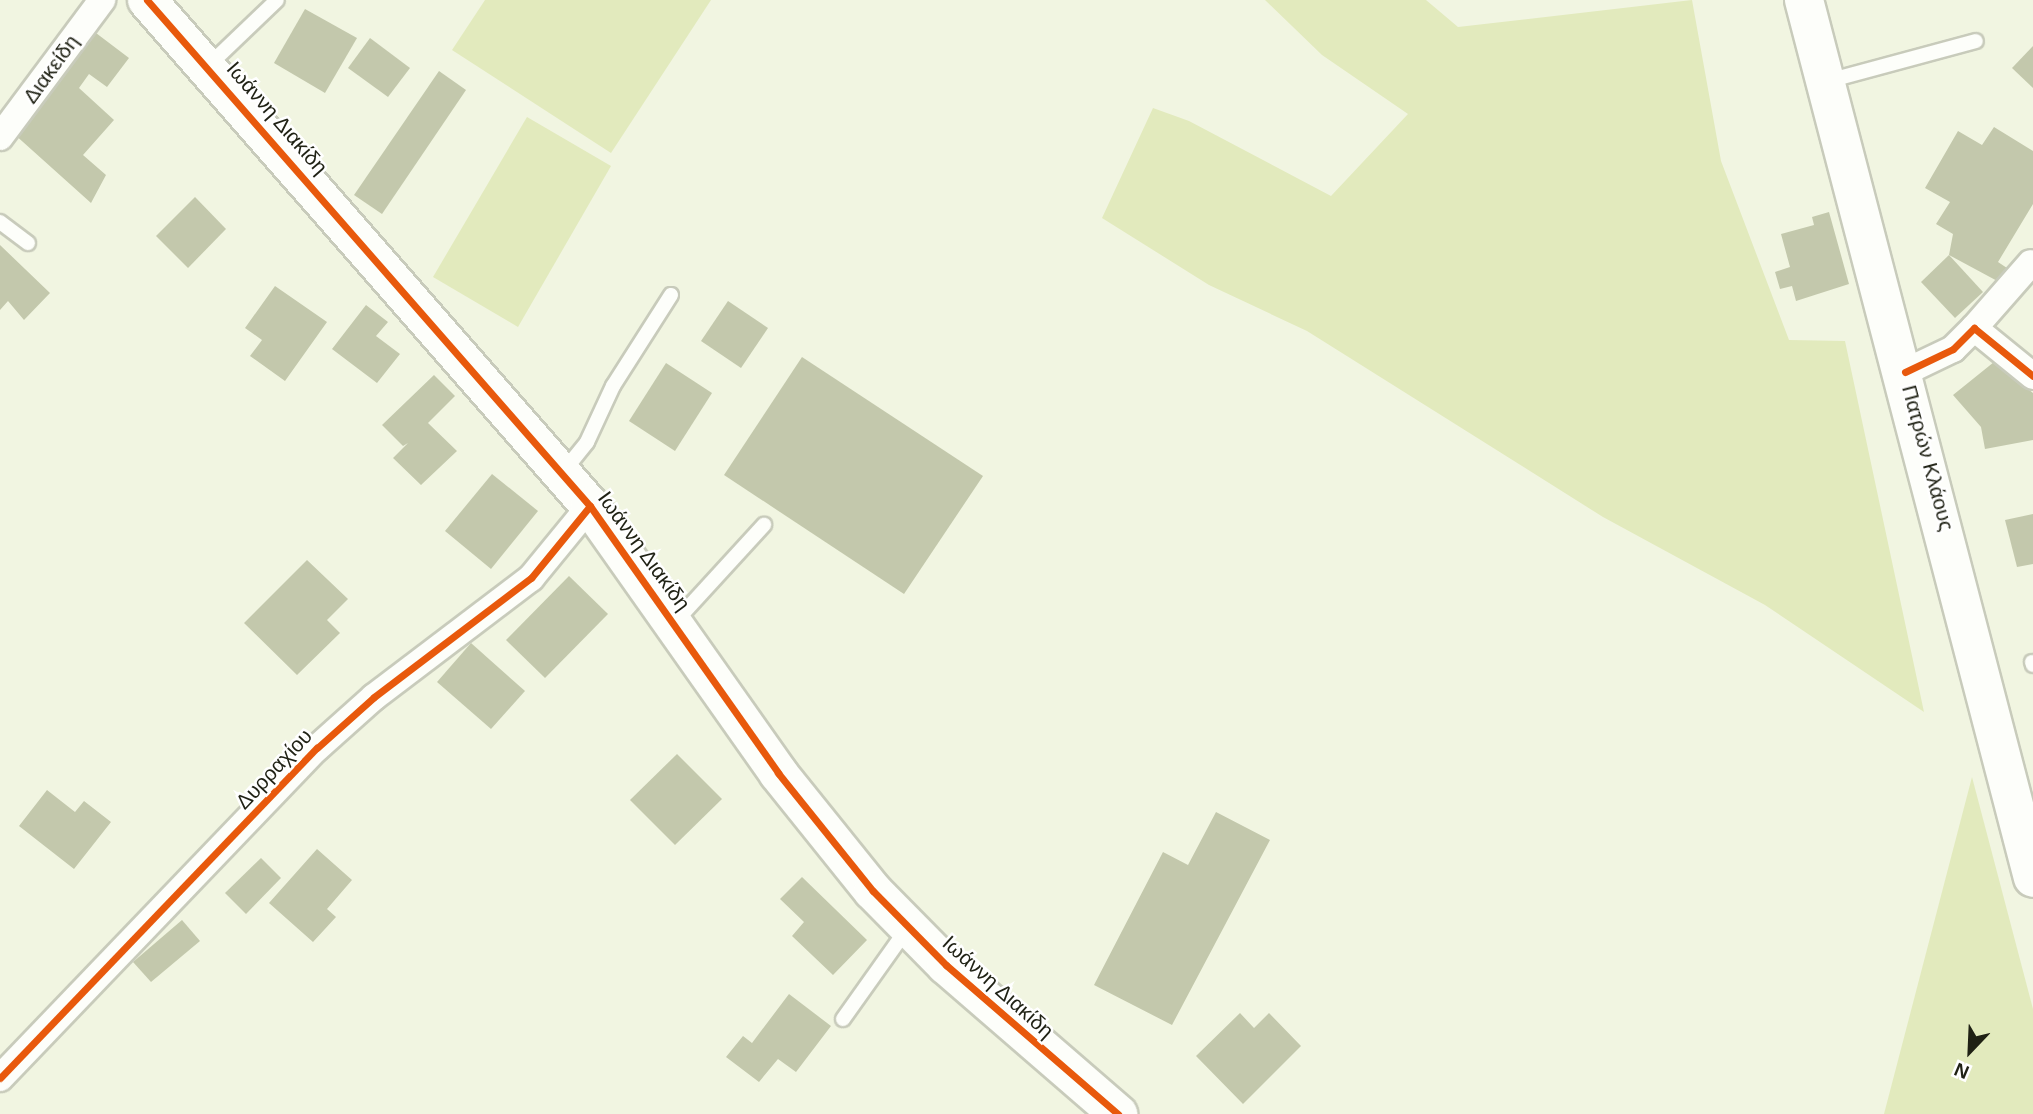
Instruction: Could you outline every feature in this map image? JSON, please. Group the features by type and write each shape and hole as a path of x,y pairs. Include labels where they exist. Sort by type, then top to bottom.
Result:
{"street":[{"name":"Διακείδη","path":"0,137 102,0"},
{"name":"Ιωάννη Διακίδη","path":"146,0 208,66 563,473 675,622 809,815 907,928 1118,1114"},
{"name":"Πατρών Κλάους","path":"1804,0 1905,372 2031,860"},
{"path":"1905,372 1953,349 2031,263"},
{"path":"1974,328 2033,376"},
{"name":"Δυρραχίου","path":"0,1077 324,740 531,579 590,506"}],"lane":[{"path":"208,66 277,0"},
{"path":"1828,81 1976,41"},
{"path":"0,222 28,243"},
{"path":"563,473 587,443 613,386 671,295"},
{"path":"675,622 764,525"},
{"path":"843,1018 907,928"}],"green space":[{"path":"485,0 711,0 611,153 452,50"},
{"path":"1265,0 1426,0 1458,27 1692,0 1721,161 1789,340 1845,341 1924,712 1765,605 1603,517 1307,331 1209,285 1102,218 1153,108 1189,121 1331,196 1408,114 1322,55"},
{"path":"527,117 611,166 518,327 433,277"},
{"path":"1972,777 2033,1009 2033,1114 1884,1114"}],"building":[{"path":"305,9 357,38 325,93 274,63"},
{"path":"96,33 129,58 107,87 89,74 79,88 114,120 83,155 106,175 91,203 13,133"},
{"path":"370,38 410,68 388,97 348,68"},
{"path":"2033,46 2033,88 2012,68"},
{"path":"439,71 466,90 382,214 354,195"},
{"path":"1994,127 2033,151 2033,204 1998,262 2007,268 2001,283 1949,255 1953,234 1936,224 1950,202 1925,188 1958,131 1982,145"},
{"path":"195,197 226,229 188,268 156,236"},
{"path":"1829,212 1849,284 1796,301 1792,286 1780,289 1775,272 1790,267 1781,234 1814,225 1812,217"},
{"path":"0,245 50,293 24,320 8,301 0,310"},
{"path":"1949,255 1983,292 1955,318 1921,282"},
{"path":"275,286 327,322 285,381 250,356 262,340 245,328"},
{"path":"728,301 768,328 741,368 701,341"},
{"path":"366,305 388,322 376,336 400,354 377,383 332,349"},
{"path":"802,357 983,476 904,594 724,475"},
{"path":"1994,362 2033,393 2033,440 1985,449 1981,427 1953,395"},
{"path":"666,363 712,393 675,451 629,421"},
{"path":"434,375 455,396 428,423 457,451 421,485 393,458 408,443 403,446 382,425"},
{"path":"492,474 538,511 491,569 445,531"},
{"path":"2033,514 2033,564 2017,567 2005,520"},
{"path":"307,560 348,599 327,620 340,633 297,675 244,623"},
{"path":"569,576 608,614 545,678 506,640"},
{"path":"471,643 525,691 491,729 437,682"},
{"path":"677,754 722,799 675,845 630,800"},
{"path":"47,790 75,812 84,801 111,822 74,869 19,826"},
{"path":"1216,812 1270,840 1172,1025 1094,985 1163,852 1188,865"},
{"path":"317,849 352,880 327,909 336,917 313,942 269,903"},
{"path":"261,858 281,878 246,914 225,893"},
{"path":"802,877 867,940 833,975 792,936 804,922 780,899"},
{"path":"182,920 200,941 151,982 133,962"},
{"path":"789,994 831,1026 796,1072 778,1059 759,1082 726,1057 743,1036 752,1043"},
{"path":"1240,1013 1254,1028 1269,1013 1301,1046 1243,1104 1196,1056"}],"cycle path":[{"path":"147,0 590,506 778,773 873,891 946,965 1118,1114"},
{"path":"1905,372 1953,349 1974,328 2033,376"},
{"path":"0,1078 317,748 374,697 531,578 590,506"}]}
